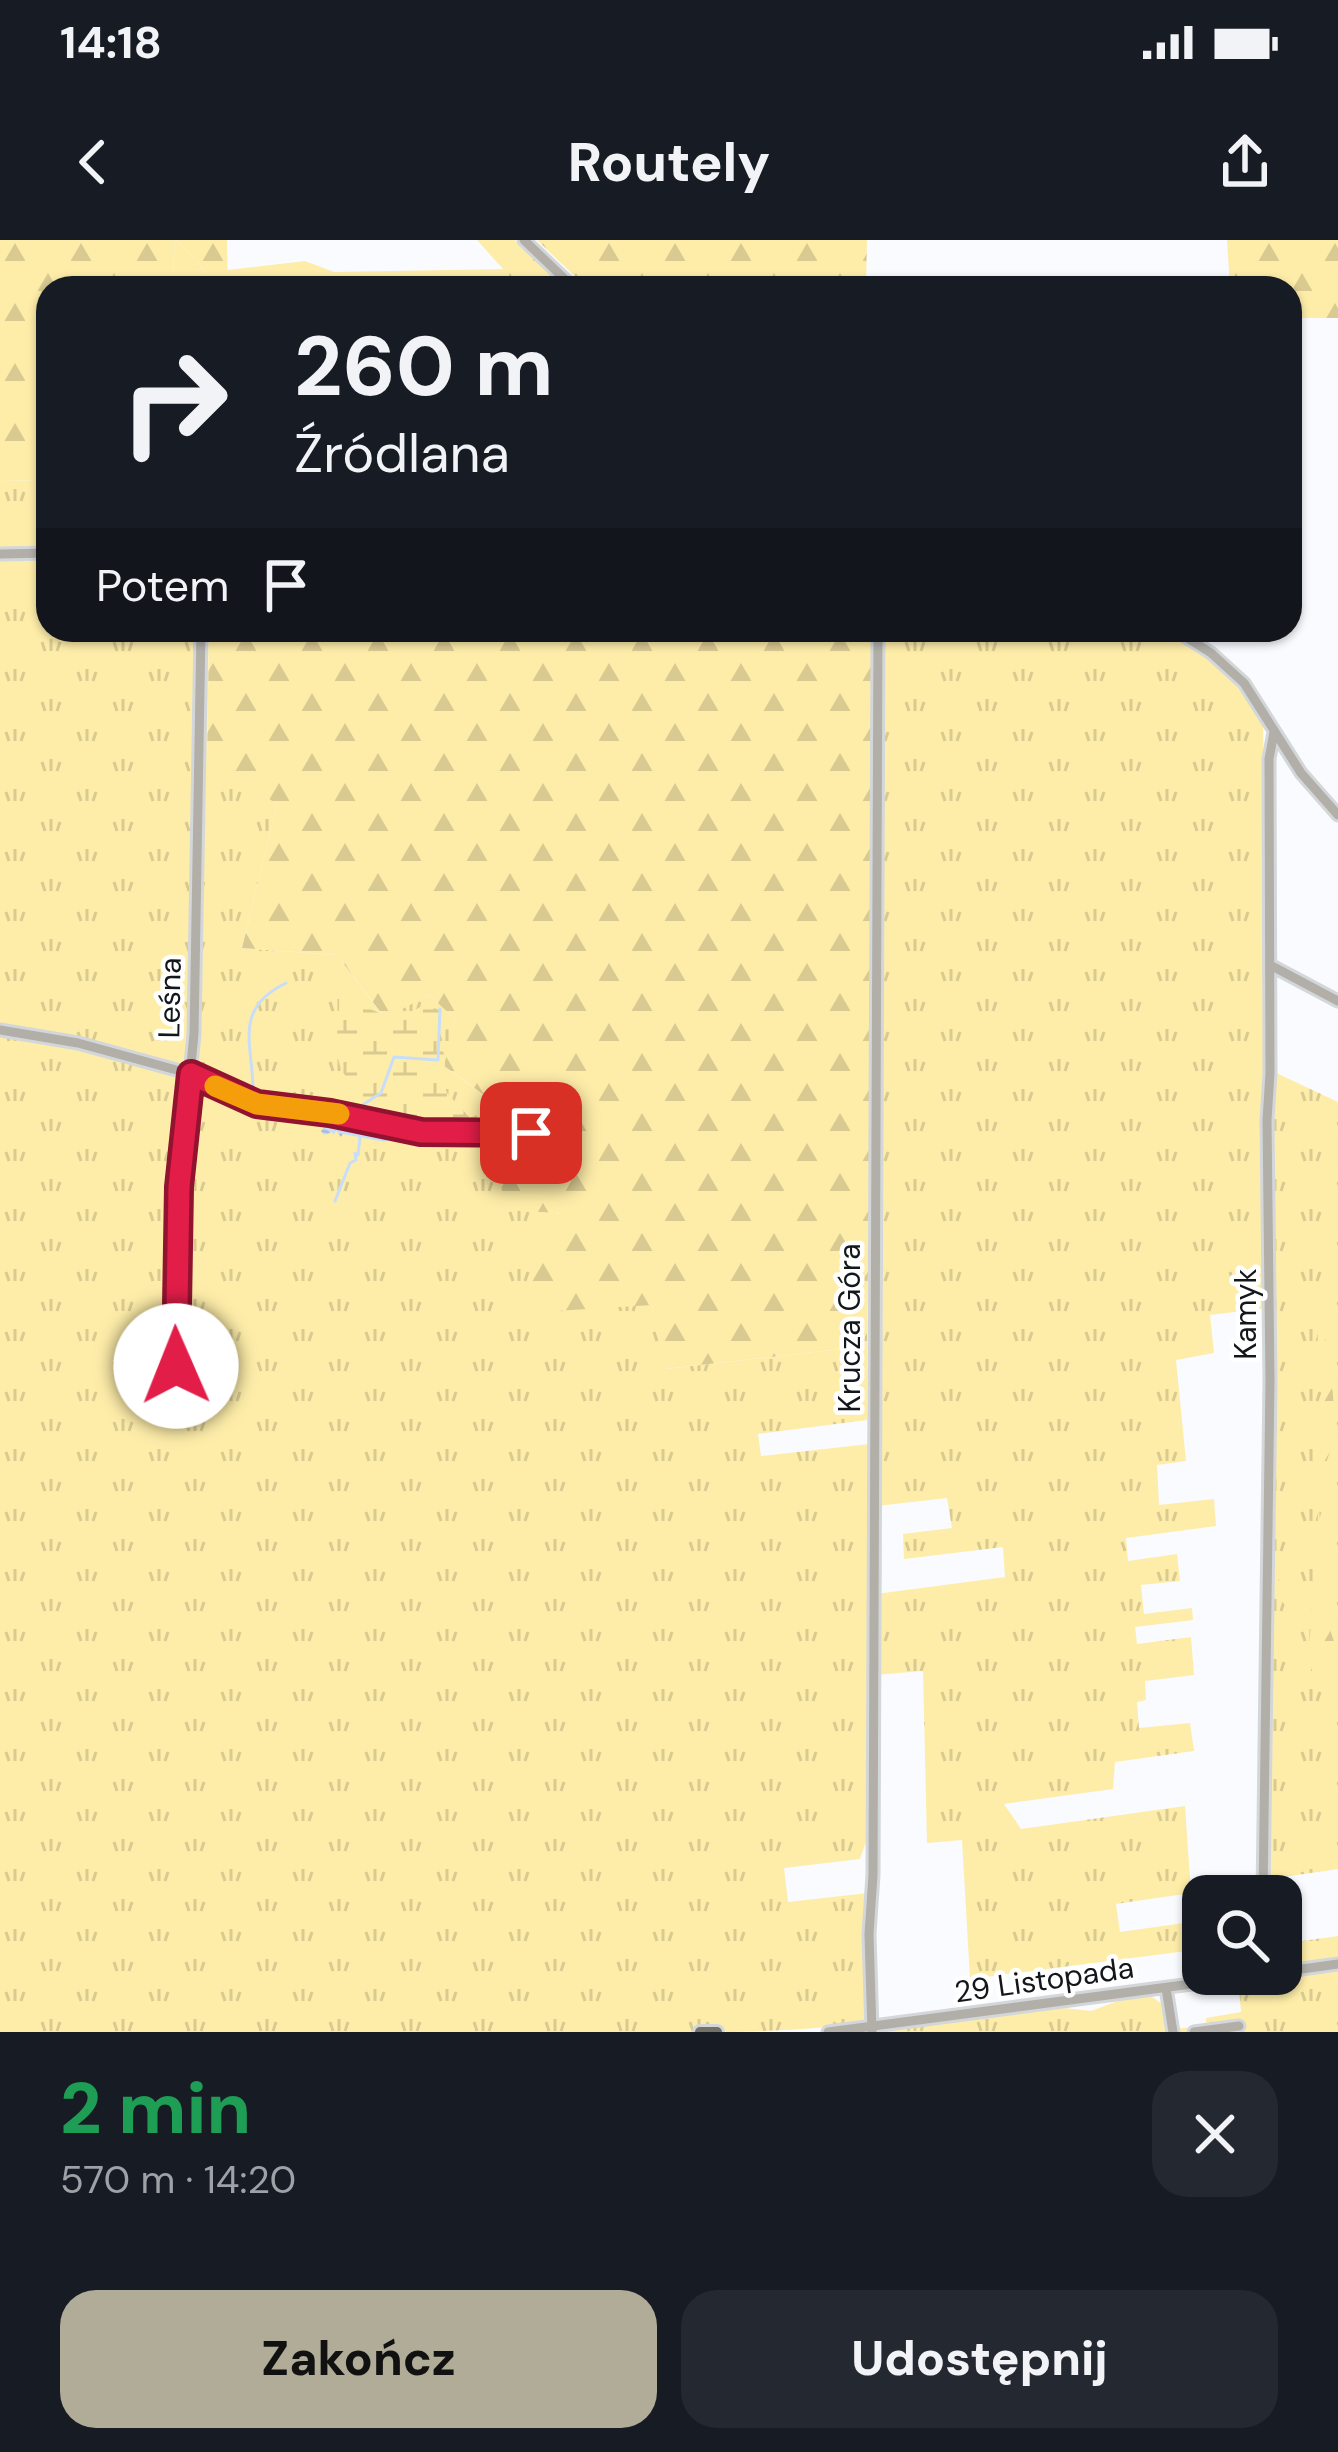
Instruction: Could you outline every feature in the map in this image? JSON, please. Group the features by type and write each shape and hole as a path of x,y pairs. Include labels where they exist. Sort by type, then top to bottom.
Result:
{"main road":[{"path":"700,2032 717,2032"}],"street":[{"path":"524,240 562,276"},
{"path":"0,554 36,553"},
{"name":"Leśna","path":"176,1366 179,1187 191,1074 201,642"},
{"name":"Krucza Góra","path":"872,2029 878,642"},
{"path":"1194,642 1239,677 1301,772 1338,815"},
{"name":"Kamyk","path":"1263,1875 1270,759 1274,732"},
{"path":"1270,965 1338,1001"},
{"path":"0,1030 78,1043 191,1074 257,1104 421,1132 531,1133"},
{"path":"1302,1969 1338,1964"},
{"name":"29 Listopada","path":"829,2032 1182,1986"},
{"path":"1166,1988 1173,2032"},
{"path":"1194,2032 1239,2026"}],"green space":[{"path":"0,240 175,240 173,276 36,276 36,480 0,481"},
{"path":"176,240 210,276 173,276"},
{"path":"176,240 227,240 228,276 210,276"},
{"path":"477,240 515,240 553,276 509,276"},
{"path":"537,240 867,240 866,276 574,276"},
{"path":"1227,240 1338,240 1338,318 1302,318 1302,276 1229,276"},
{"path":"305,261 334,272 506,269 511,276 227,276 227,270"},
{"path":"36,480 36,642 209,642 207,760 277,804 242,948 337,955 384,1017 429,995 455,1019 445,1067 527,1126 534,1154 496,1154 652,1305 666,1369 867,1346 867,1420 758,1434 761,1456 869,1444 869,1833 860,1859 784,1868 788,1902 868,1893 866,2020 739,2032 709,2025 691,2032 0,2032 0,481"},
{"path":"209,642 876,642 867,1346 665,1369 652,1305 540,1312 526,1256 559,1213 505,1210 496,1154 534,1154 527,1126 444,1066 455,1019 429,995 385,1018 337,955 242,948 277,804 207,761"},
{"path":"882,642 1188,642 1212,657 1263,717 1267,1308 1210,1315 1214,1353 1176,1360 1186,1461 1157,1465 1159,1505 1214,1499 1216,1526 1126,1538 1128,1561 1177,1554 1180,1581 1141,1585 1144,1614 1192,1608 1193,1620 1135,1627 1137,1644 1191,1637 1194,1675 1145,1681 1146,1700 1137,1702 1139,1728 1190,1723 1194,1751 1115,1762 1113,1789 1004,1804 1021,1829 1185,1806 1190,1875 1182,1875 1182,1894 1116,1904 1120,1932 1182,1923 1182,1952 970,1979 962,1840 927,1843 923,1671 875,1675 876,1594 1005,1577 1003,1547 904,1559 903,1534 952,1528 947,1498 877,1506"},
{"path":"886,643 892,655 890,673 900,692 887,724 881,723 882,644"},
{"path":"339,996 382,1014 403,1017 420,1007 440,1009 449,1029 440,1031 437,1041 444,1054 442,1079 447,1093 470,1118 480,1114 527,1124 524,1131 422,1131 336,1111 338,1099 352,1096 354,1085 337,1055"},
{"path":"1272,1071 1338,1102 1338,1869 1270,1875"},
{"path":"1320,1317 1334,1411 1329,1453 1318,1480 1315,1447 1322,1384"},
{"path":"1319,1502 1323,1609 1338,1653 1338,1677 1331,1683 1311,1671 1309,1651"},
{"path":"1285,1544 1302,1589 1288,1609 1276,1594"},
{"path":"1338,1936 1338,1959 1302,1964 1302,1941"},
{"path":"1338,1969 1338,2032 873,2032 1056,2007 1091,2011 1123,1999 1151,1996 1162,2004 1168,2030 1206,2025 1206,2018 1241,2012 1240,1995 1302,1995 1302,1974"}],"water":[{"path":"330,1118 391,1138 385,1142 341,1137 336,1131 324,1135 321,1131"}],"waterway":[{"path":"253,1093 252,1017 258,1005 286,983"},
{"path":"350,1113 381,1093 394,1057 438,1060 440,1009"},
{"path":"335,1201 350,1163 356,1160 355,1153 358,1155 360,1137"}],"slow traffic":[{"path":"215,1086 257,1104 339,1114"}],"route":[{"path":"176,1366 179,1187 191,1074 257,1104 421,1132 531,1133"}]}
